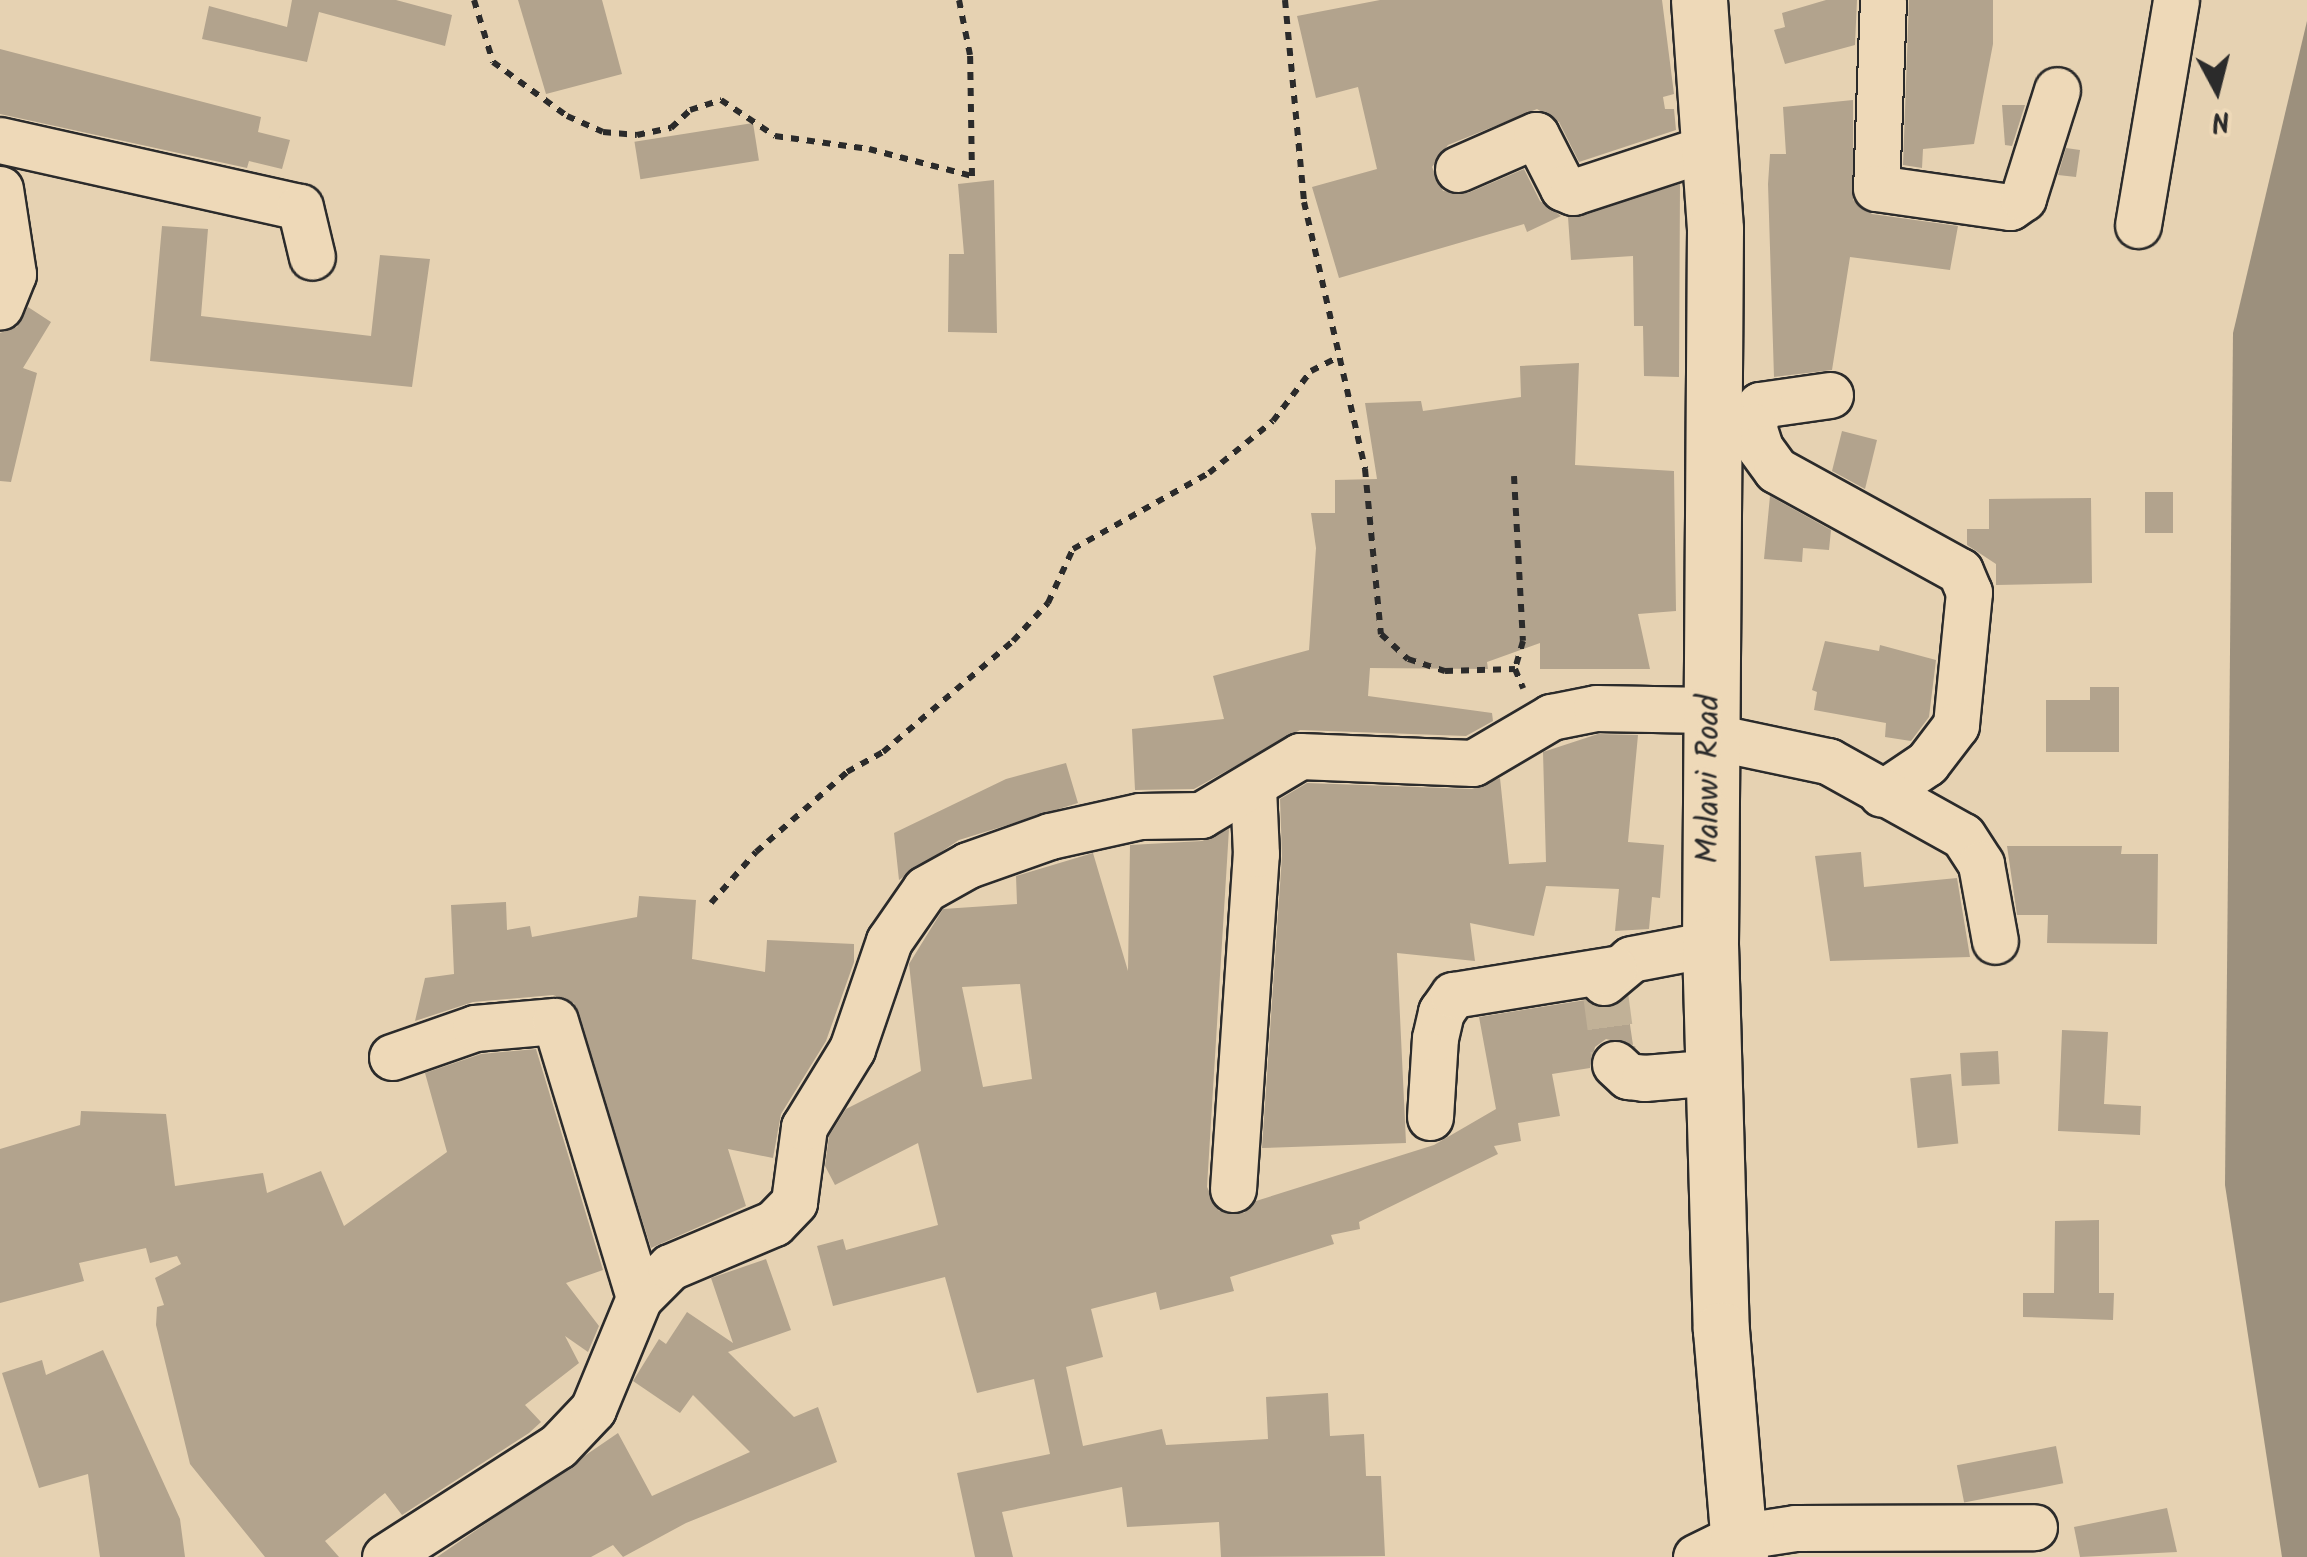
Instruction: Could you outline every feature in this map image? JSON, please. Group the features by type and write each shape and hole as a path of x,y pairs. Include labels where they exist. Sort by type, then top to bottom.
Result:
{"main road":[{"name":"Malawi Road","path":"1699,0 1710,146 1710,944 1725,1550"}],"street":[{"path":"1883,0 1876,188 2010,207 2023,198 2058,90"},
{"path":"2138,226 2176,0"},
{"path":"1458,170 1536,135 1563,188 1573,192 1710,146"},
{"path":"0,140 300,207 312,257"},
{"path":"0,190 13,274 0,308"},
{"path":"1830,395 1760,405 1753,426 1760,448 1776,470 1960,572 1969,592 1956,725 1928,763 1881,794"},
{"path":"384,1557 558,1446 593,1409 639,1298 670,1267 774,1223 794,1202 804,1127 852,1049 889,941 925,888 968,865 1050,836 1140,816 1202,815 1254,789 1300,756 1321,752 1408,765 1473,763 1551,718 1596,708 1709,723 1828,761 1881,794 1964,836 1980,864 1995,941"},
{"path":"1233,1189 1256,854 1254,789"},
{"path":"1430,1117 1435,1038 1440,1012 1453,996 1608,976 1631,959 1710,944"},
{"path":"392,1057 475,1028 554,1021 639,1298"},
{"path":"1616,1064 1628,1076 1644,1078 1715,1072"},
{"path":"1725,1550 1795,1528 2034,1526"}],"path":[{"path":"474,0 493,62 567,116 603,132 637,135 671,128 690,110 721,100 776,136 869,149 972,176 968,42 958,0"},
{"path":"1285,0 1304,202 1365,469 1382,634 1408,659 1445,671 1514,669"},
{"path":"712,903 756,852 847,772 883,752 1013,641 1048,603 1073,549 1210,473 1273,421 1311,371 1338,356"},
{"path":"1514,476 1522,640 1514,669 1527,697 1551,718"}],"shaded area":[{"path":"2307,21 2307,1557 2282,1557 2225,1185 2233,333"}],"building":[{"path":"292,0 396,0 452,15 445,46 319,12 307,62 202,39 209,6 287,27"},
{"path":"518,0 602,0 622,74 546,94"},
{"path":"1380,0 1662,0 1674,94 1663,97 1665,109 1674,109 1676,130 1579,162 1559,122 1537,109 1448,145 1432,167 1443,191 1468,193 1524,169 1540,201 1561,216 1527,232 1524,224 1339,278 1312,187 1377,169 1358,87 1316,98 1297,16"},
{"path":"1826,0 1857,0 1855,45 1785,64 1774,30 1785,27 1782,13"},
{"path":"1909,0 1993,0 1993,44 1974,144 1923,149 1922,168 1903,165"},
{"path":"0,49 261,117 258,132 290,140 282,169 249,161 247,168 0,114"},
{"path":"1853,100 1853,200 1872,214 1958,226 1950,270 1850,257 1832,370 1774,377 1768,184 1770,154 1786,154 1783,107"},
{"path":"2002,105 2025,105 2012,146 2005,145"},
{"path":"753,123 759,161 640,179 634,142"},
{"path":"2066,148 2080,150 2076,177 2058,175"},
{"path":"994,180 997,333 948,332 949,254 964,254 958,184"},
{"path":"1680,184 1679,377 1644,376 1643,326 1634,326 1633,256 1571,260 1568,217"},
{"path":"162,226 208,229 201,316 371,336 380,255 430,259 412,387 150,361"},
{"path":"28,307 51,322 23,368 37,373 11,482 0,481 0,333 17,327"},
{"path":"1579,363 1575,465 1674,471 1676,611 1638,614 1650,669 1540,669 1540,643 1487,662 1488,669 1370,668 1368,696 1492,713 1493,721 1466,736 1300,730 1194,789 1135,790 1132,729 1224,719 1213,676 1309,650 1316,548 1311,513 1335,513 1335,480 1377,479 1365,403 1421,401 1423,411 1521,397 1520,366"},
{"path":"1842,431 1877,440 1865,489 1832,471"},
{"path":"2145,492 2173,492 2173,533 2145,533"},
{"path":"1770,496 1831,530 1829,550 1803,548 1802,562 1764,559"},
{"path":"2091,498 2092,583 1996,585 1996,564 1967,545 1967,529 1989,529 1989,499"},
{"path":"1825,641 1879,651 1880,645 1936,660 1929,717 1911,741 1885,737 1886,723 1814,710 1817,692 1812,690"},
{"path":"2090,687 2119,687 2119,752 2046,752 2046,700 2090,700"},
{"path":"1598,734 1638,735 1628,842 1664,845 1660,898 1652,897 1649,929 1615,931 1619,889 1546,886 1534,936 1470,923 1475,961 1397,953 1406,1143 1262,1148 1282,856 1280,799 1307,783 1472,789 1500,778 1509,864 1546,862 1543,752"},
{"path":"1066,763 1078,803 959,840 899,880 894,833 1006,779"},
{"path":"1229,829 1207,1187 1219,1211 1244,1213 1256,1201 1434,1145 1496,1109 1479,1017 1586,1000 1608,1008 1626,998 1633,1045 1606,1039 1595,1047 1590,1068 1552,1074 1560,1116 1518,1123 1521,1141 1494,1146 1498,1154 1359,1222 1360,1229 1331,1235 1334,1244 1230,1277 1234,1291 1160,1310 1156,1292 1091,1309 1103,1357 1066,1367 1083,1446 1162,1429 1166,1445 1268,1439 1266,1397 1328,1393 1330,1436 1364,1434 1366,1476 1381,1476 1385,1556 1221,1557 1219,1522 1127,1527 1122,1487 1002,1512 1013,1557 975,1557 957,1473 1050,1454 1034,1379 977,1393 945,1277 833,1306 817,1246 843,1239 846,1250 938,1225 918,1143 835,1185 825,1166 829,1136 846,1109 921,1071 909,964 943,909 1017,904 1016,876 1093,853 1128,971 1130,845 1202,841","holes":["1020,984 1032,1079 983,1087 962,987"]},
{"path":"2007,846 2122,846 2121,854 2158,854 2157,944 2047,943 2048,915 2017,915"},
{"path":"1861,852 1864,887 1957,878 1970,957 1830,961 1815,856"},
{"path":"639,896 696,900 692,959 765,972 767,940 854,944 854,962 826,1041 781,1114 773,1158 728,1149 746,1206 651,1248 574,1003 553,995 473,1002 415,1021 425,978 454,974 451,905 506,902 507,930 530,926 532,937 637,917"},
{"path":"2062,1030 2108,1032 2104,1104 2141,1106 2140,1135 2058,1131"},
{"path":"536,1049 603,1270 566,1283 599,1326 588,1352 565,1336 579,1363 525,1405 541,1422 529,1433 402,1515 385,1493 325,1541 339,1557 265,1557 190,1464 156,1325 157,1307 164,1305 155,1278 181,1264 177,1256 150,1263 146,1248 79,1263 84,1281 0,1303 0,1149 80,1125 81,1111 166,1114 175,1186 263,1173 267,1193 321,1171 344,1226 447,1152 425,1073 481,1054"},
{"path":"1998,1051 2000,1084 1962,1086 1960,1053"},
{"path":"1951,1074 1958,1144 1918,1148 1910,1078"},
{"path":"2099,1220 2099,1293 2114,1293 2113,1320 2023,1317 2023,1293 2054,1293 2055,1221"},
{"path":"766,1259 791,1330 728,1352 794,1417 818,1407 837,1462 686,1523 623,1557 613,1545 591,1557 437,1557 618,1433 652,1496 750,1452 693,1395 680,1413 633,1381 659,1339 666,1344 687,1312 733,1343 711,1278"},
{"path":"103,1350 180,1519 185,1557 100,1557 88,1474 39,1488 2,1373 42,1360 46,1375"},
{"path":"2056,1446 2063,1483 1964,1503 1957,1465"},
{"path":"2167,1508 2177,1552 2080,1557 2074,1527"}],"tunnel":[{"path":"1604,982 1615,1064"}]}
